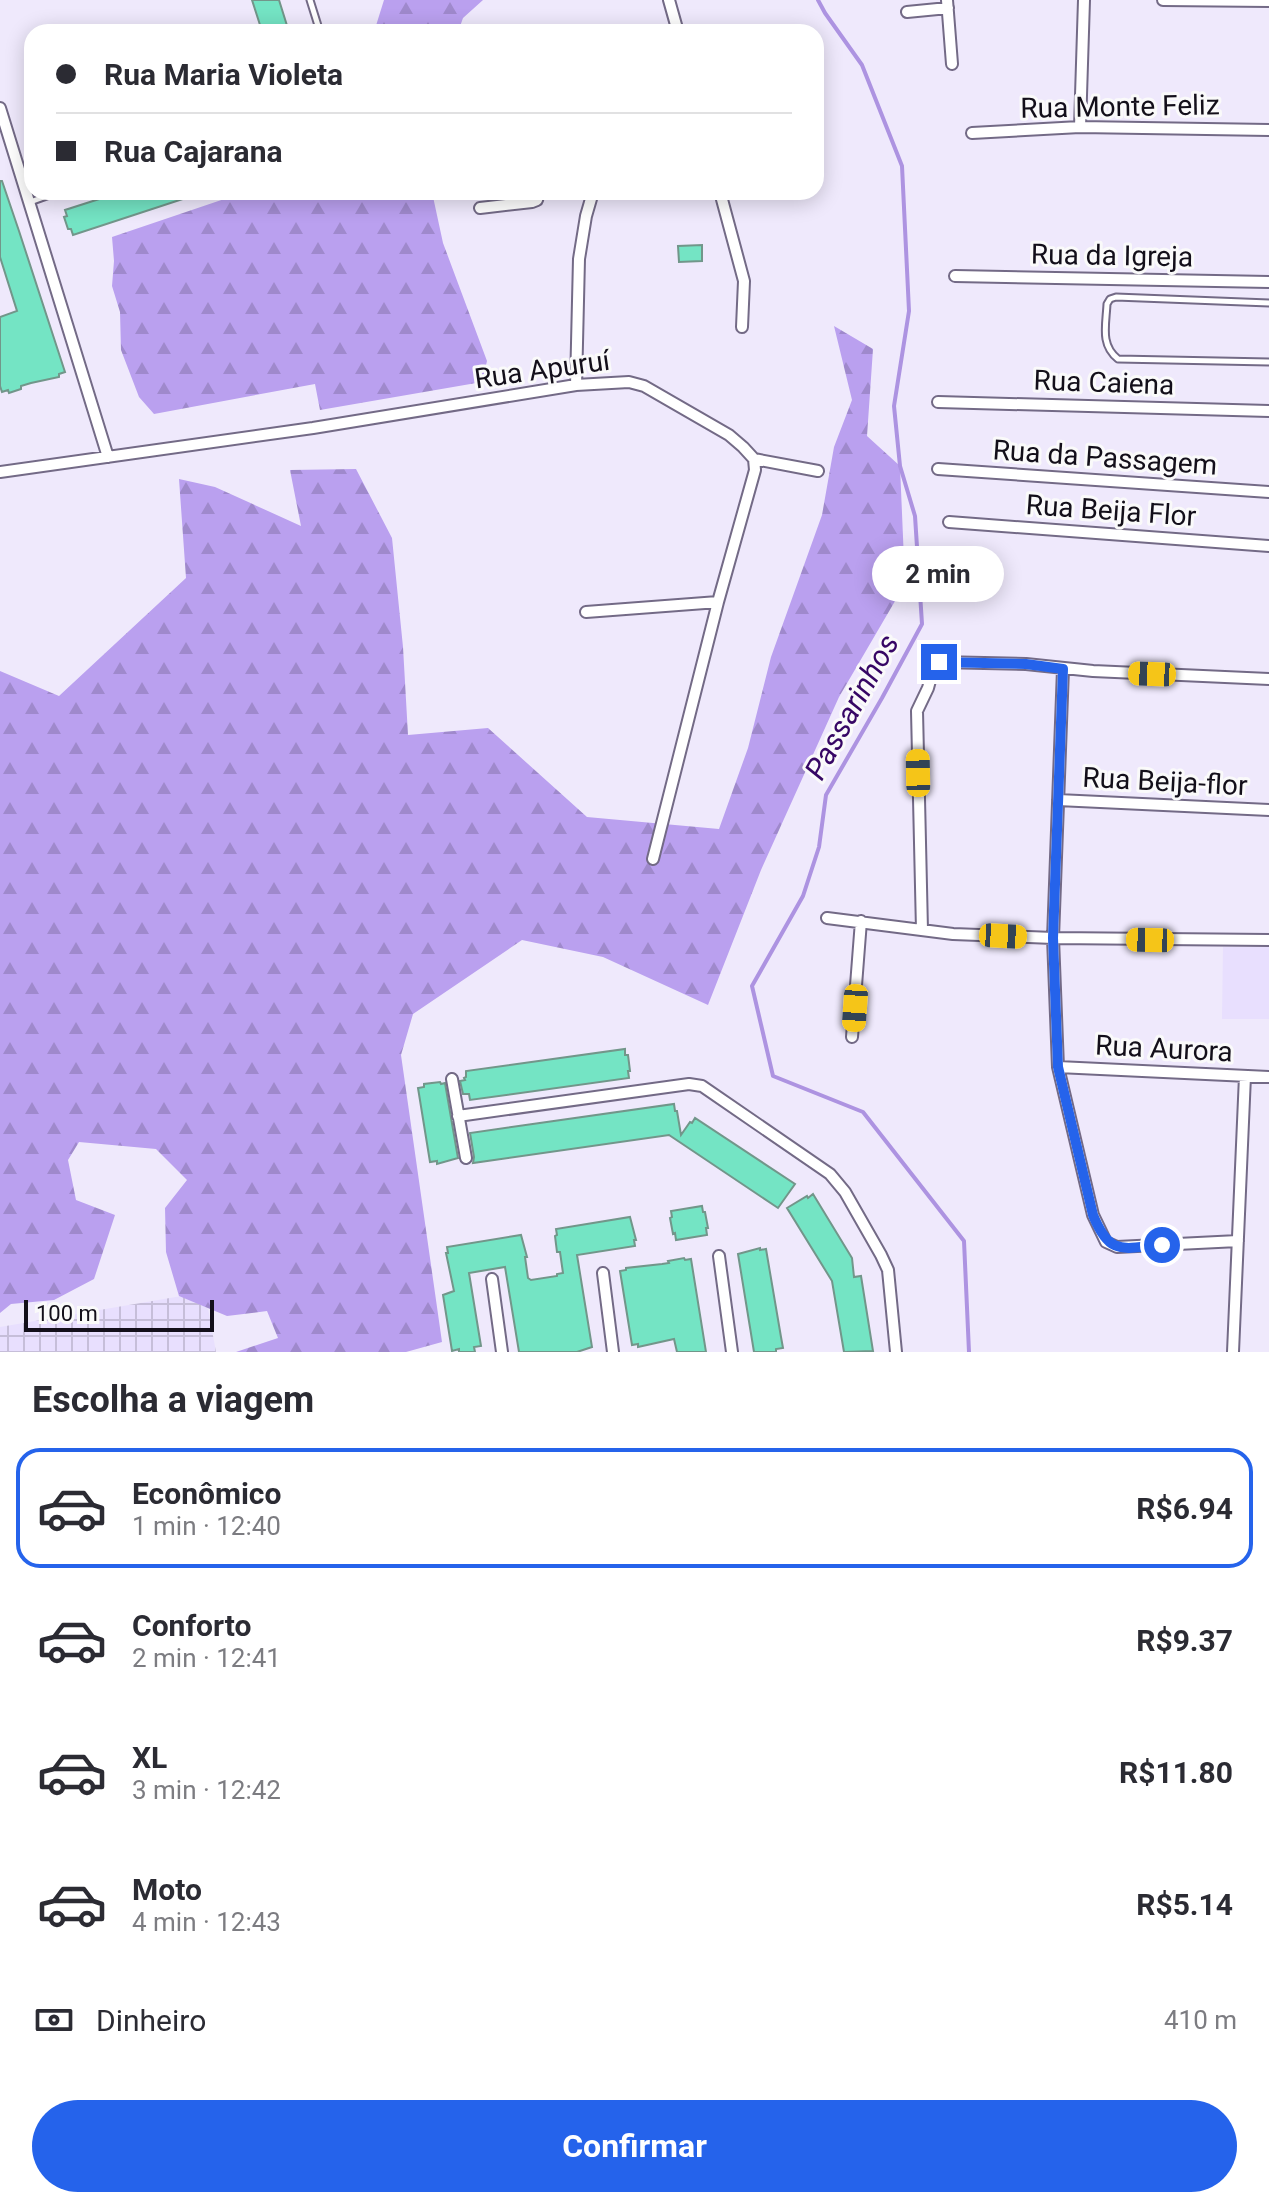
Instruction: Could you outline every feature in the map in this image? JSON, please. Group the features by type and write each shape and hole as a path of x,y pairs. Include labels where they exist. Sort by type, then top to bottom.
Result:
{"street":[{"path":"669,0 676,24"},
{"path":"1080,127 1084,0"},
{"path":"1163,0 1269,1"},
{"path":"907,12 948,4 952,64"},
{"path":"0,108 24,186"},
{"name":"Rua Monte Feliz","path":"972,133 1080,127 1269,130"},
{"path":"480,208 537,200"},
{"path":"576,385 579,259 590,200"},
{"path":"722,200 744,281 742,327"},
{"path":"29,202 108,457"},
{"name":"Rua da Igreja","path":"955,276 1269,282"},
{"name":"Rua Apuruí","path":"0,472 313,428 576,385 629,382 644,386 729,435 754,459"},
{"name":"Rua Caiena","path":"938,402 1269,411"},
{"path":"653,859 718,602 753,481 754,459 818,471"},
{"name":"Rua da Passagem","path":"938,469 1269,492"},
{"name":"Rua Beija Flor","path":"949,522 1269,546"},
{"path":"586,612 718,602"},
{"path":"922,930 917,711 934,666 939,662 1026,664 1063,669 1269,679"},
{"path":"1063,669 1053,938 1058,1067 1093,1215 1106,1242 1117,1247 1238,1241"},
{"name":"Rua Beija-flor","path":"1058,800 1269,810"},
{"path":"827,918 953,934 1269,940"},
{"path":"852,1037 861,921"},
{"name":"Rua Aurora","path":"1058,1067 1269,1077"},
{"path":"1233,1352 1245,1076"},
{"path":"452,1079 466,1158"},
{"path":"458,1116 689,1084 702,1086 830,1174 845,1192 888,1270 896,1352"},
{"path":"719,1256 732,1352"},
{"path":"603,1273 613,1352"},
{"path":"492,1279 502,1352"}],"lane":[{"path":"310,0 318,24"},
{"path":"29,202 35,200"},
{"path":"1269,303 1116,297 1107,304 1106,345 1118,359 1269,362"}],"shaded area":[{"path":"1223,947 1269,947 1269,1019 1222,1019"},
{"path":"205,1292 216,1352 0,1352 0,1327"}],"green space":[{"path":"384,0 483,0 463,18 461,24 376,24"},
{"path":"221,200 434,200 443,243 487,361 482,382 320,410 315,384 154,414 139,397 121,350 120,312 112,286 112,237"},
{"path":"834,326 873,349 867,436 900,466 905,584 839,697 761,870 708,1005 603,957 522,940 413,1014 401,1055 442,1342 406,1352 236,1352 278,1338 267,1311 227,1316 179,1296 166,1252 165,1208 187,1180 156,1149 79,1142 68,1160 76,1200 115,1215 94,1279 54,1300 11,1304 0,1313 0,671 59,696 186,578 179,479 215,487 301,526 290,470 356,469 392,538 408,735 488,728 587,817 719,829 748,748 771,657 822,515 834,447 852,400"}],"building":[{"path":"252,0 279,0 286,24 260,24"},
{"path":"0,181 65,372 59,377 21,386 21,389 9,393 8,390 2,392 0,386 0,317 17,311 0,257"},
{"path":"96,200 180,200 73,235 64,217 67,216 65,210"},
{"path":"702,245 702,261 679,262 678,246"},
{"path":"625,1049 629,1078 470,1100 469,1094 463,1094 460,1081 465,1080 466,1071"},
{"path":"445,1083 458,1158 437,1164 437,1161 430,1162 418,1088"},
{"path":"674,1104 681,1135 695,1118 795,1184 778,1208 669,1135 473,1163 470,1133"},
{"path":"813,1194 852,1258 854,1277 861,1276 873,1351 844,1352 832,1281 787,1208"},
{"path":"702,1206 707,1235 676,1240 671,1211"},
{"path":"630,1217 635,1246 577,1255 592,1347 577,1352 519,1352 505,1267 469,1273 481,1346 474,1347 475,1352 452,1351 443,1295 454,1291 447,1247 521,1235 528,1278 557,1276 563,1273 560,1252 557,1252 556,1229"},
{"path":"766,1249 783,1348 776,1349 776,1352 754,1352 738,1254"},
{"path":"691,1259 706,1352 677,1352 674,1339 638,1347 638,1344 632,1345 620,1271"}],"waterway":[{"name":"Passarinhos","path":"818,0 862,65 902,166 909,311 894,406 900,466 915,516 922,624 826,795 819,847 803,896 752,986 773,1076 863,1112 964,1241 969,1352"}],"route":[{"path":"939,662 1026,664 1063,669 1053,938 1058,1067 1093,1215 1106,1242 1117,1247 1162,1245"}]}
